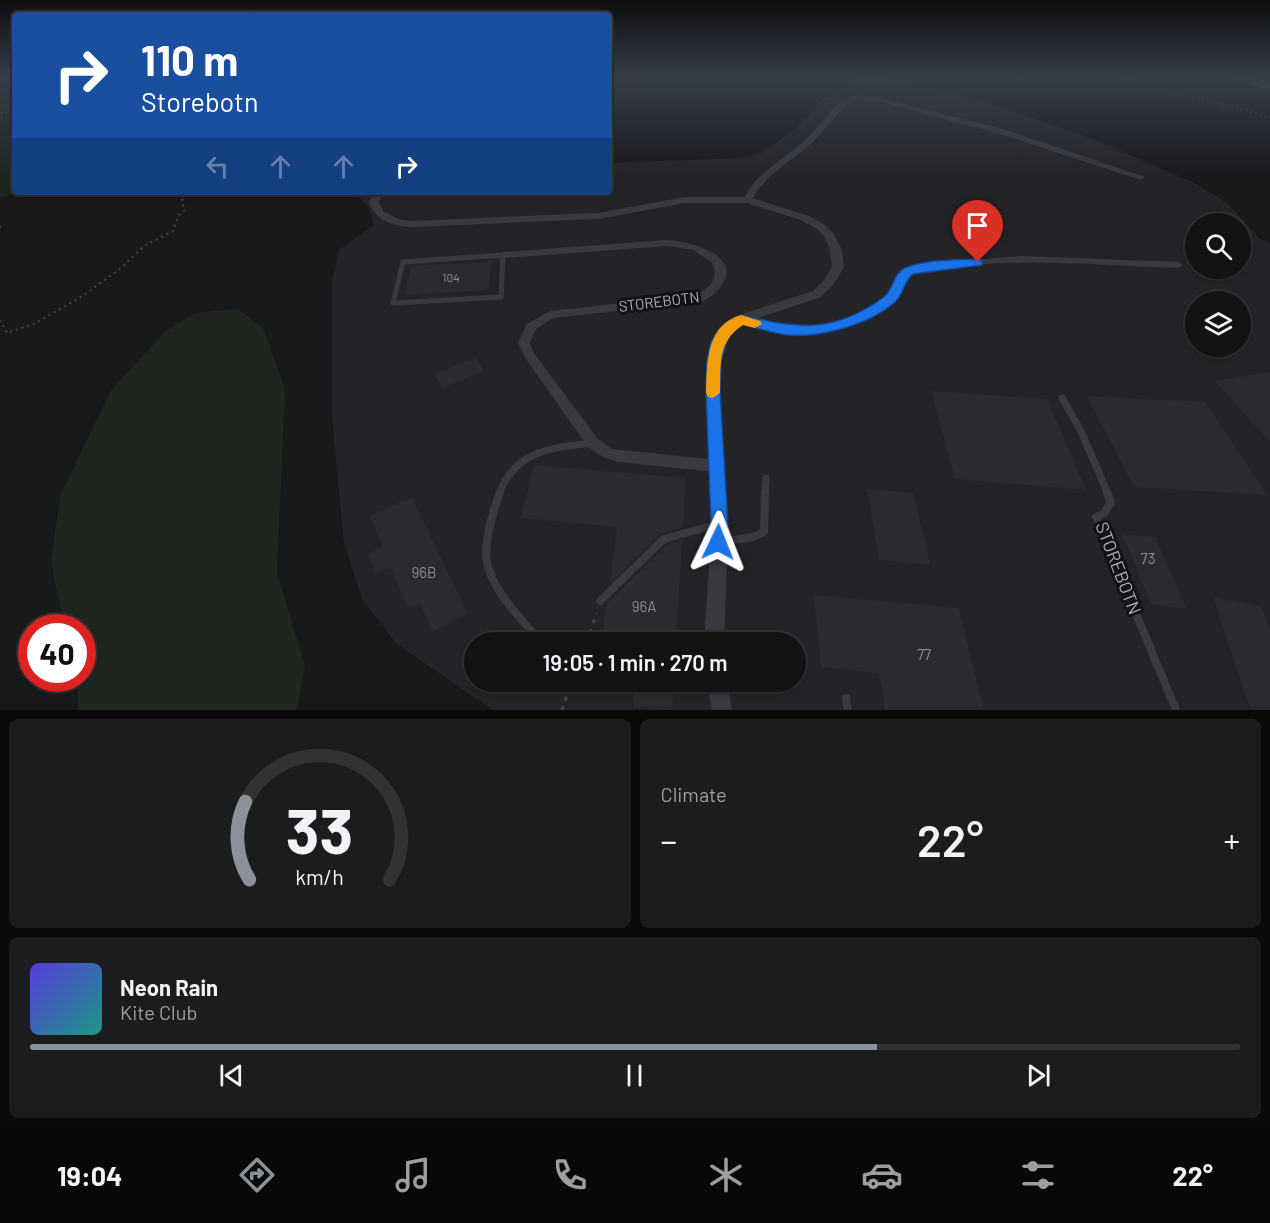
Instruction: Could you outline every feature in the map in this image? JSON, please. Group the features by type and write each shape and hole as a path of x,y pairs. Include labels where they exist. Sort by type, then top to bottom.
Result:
{"street":[{"path":"748,200 750,192 758,183 809,142 821,125 837,110"},
{"path":"920,110 1003,132 1141,177"},
{"path":"378,195 374,202 378,213 395,222 410,224 598,216 685,200 748,200 805,218 829,235 836,250 838,267 829,282 817,294 801,301 776,306 741,320 724,331 718,342 714,361 713,391 719,533 714,632"},
{"name":"STOREBOTN","path":"503,255 668,243 699,249 715,259 721,268 721,276 716,286 700,298 560,313 542,318 527,333 524,343 528,353 593,443 608,453 717,466"},
{"path":"741,320 788,331 812,331 840,326 861,317 892,297 905,273 934,266 1022,259 1178,265"},
{"path":"719,692 722,710"}],"lane":[{"path":"503,255 501,297 393,303 402,262 503,255"},
{"name":"STOREBOTN","path":"1062,398 1081,431 1112,502 1104,513 1096,517 1176,710"},
{"path":"533,632 489,571 486,554 497,495 507,474 523,458 564,446 593,443"},
{"path":"600,601 664,539 719,533 753,537 764,532 766,478"},
{"path":"846,698 848,710"}],"path":[{"path":"1247,110 1270,118"},
{"path":"0,320 7,333 21,329 47,318 84,295 121,268 144,246 173,231 180,215 185,210 182,202 183,195"},
{"path":"589,632 600,601"},
{"path":"562,710 568,692"}],"shaded area":[{"path":"0,110 12,110 12,194 0,198"},
{"path":"813,110 1009,110 1093,139 1195,183 1228,204 1236,213 1185,213 1185,279 1251,279 1251,229 1260,239 1270,244 1270,710 493,710 467,692 806,692 806,632 464,632 464,690 397,644 362,599 344,543 332,419 332,281 339,250 374,225 368,206 356,195 612,195 612,163 738,158 761,153 795,129"},
{"path":"238,309 263,328 285,389 277,573 305,666 297,710 78,710 77,692 96,692 96,614 61,614 51,562 60,496 111,390 165,332 195,313"}],"building":[{"path":"491,262 489,290 405,295 411,266"},
{"path":"476,357 484,371 442,388 434,374"},
{"path":"1270,372 1270,442 1215,381"},
{"path":"931,391 1047,399 1086,490 955,479"},
{"path":"1087,396 1205,402 1267,495 1134,487"},
{"path":"534,465 686,478 683,527 660,534 610,583 617,527 521,518"},
{"path":"867,489 914,493 930,565 879,560"},
{"path":"412,497 467,613 432,632 420,603 408,609 391,567 376,574 368,554 383,547 370,516"},
{"path":"1122,534 1155,537 1187,609 1151,604"},
{"path":"682,541 677,632 603,632 607,603 667,545"},
{"path":"814,595 959,608 984,710 885,710 879,673 821,667"},
{"path":"1213,597 1262,607 1270,629 1270,710 1251,710"},
{"path":"635,692 673,692 672,710 633,708"}],"slow traffic":[{"path":"713,393 714,361 718,342 724,331 741,320 755,324"}],"route":[{"path":"718,542 720,524 713,391 714,361 718,342 724,331 741,320 788,331 812,331 840,326 861,317 892,297 903,275 915,268 978,262"}]}
